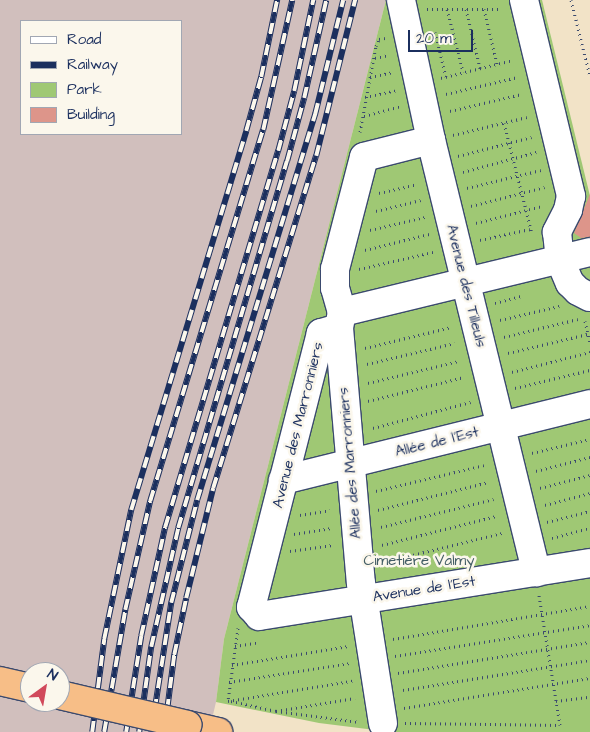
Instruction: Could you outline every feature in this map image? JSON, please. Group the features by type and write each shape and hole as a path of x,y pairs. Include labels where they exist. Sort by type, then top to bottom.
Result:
{"highway":[{"path":"0,681 20,686"},
{"path":"70,697 218,732"}],"lane":[{"path":"524,2 542,113 560,206 557,232 550,263"},
{"name":"Avenue des Tilleuls","path":"412,5 431,140 536,572"},
{"path":"431,140 364,157 335,269 335,288 341,320 466,284 590,252"},
{"path":"550,263 578,290 587,307"},
{"name":"Allée des Marronniers","path":"341,320 355,523 363,599 381,710"},
{"name":"Avenue des Marronniers","path":"259,616 251,607 321,333 341,320"},
{"name":"Allée de l'Est","path":"283,480 590,404"},
{"name":"Avenue de l'Est","path":"259,616 590,563"}],"path":[{"path":"571,0 590,76"},
{"path":"412,5 430,9 502,9 524,2"},
{"path":"430,9 432,19"},
{"path":"447,9 462,72"},
{"path":"466,9 480,68"},
{"path":"484,9 497,64"},
{"path":"434,28 446,76"},
{"path":"364,157 359,134 364,116 365,97 379,39 390,37"},
{"path":"375,58 394,53"},
{"path":"435,80 522,58"},
{"path":"370,77 398,71"},
{"path":"438,96 526,75"},
{"path":"365,97 402,88"},
{"path":"442,113 530,92"},
{"path":"364,116 406,105"},
{"path":"431,140 542,113 540,135 452,157"},
{"path":"504,122 531,228 550,263"},
{"path":"456,174 544,150"},
{"path":"461,190 549,168"},
{"path":"371,195 425,182"},
{"path":"465,207 553,185 560,206"},
{"path":"366,213 429,199"},
{"path":"470,224 526,210 560,206"},
{"path":"474,241 531,228 560,206"},
{"path":"361,232 433,215"},
{"path":"356,252 437,232"},
{"path":"351,271 441,250"},
{"path":"494,322 561,305"},
{"path":"498,338 587,307"},
{"path":"357,350 459,325"},
{"path":"502,355 588,334"},
{"path":"358,366 463,341"},
{"path":"506,373 590,352"},
{"path":"360,385 468,358"},
{"path":"510,389 590,370"},
{"path":"362,402 472,375"},
{"path":"365,430 478,400"},
{"path":"527,454 590,439"},
{"path":"531,472 590,457"},
{"path":"368,493 493,463"},
{"path":"535,490 590,475"},
{"path":"281,553 355,523 497,480"},
{"path":"539,506 590,493"},
{"path":"286,535 502,497"},
{"path":"543,523 590,511"},
{"path":"374,547 506,513"},
{"path":"291,516 355,523"},
{"path":"547,539 590,528"},
{"path":"376,564 510,530"},
{"path":"276,711 381,710 560,725 536,572"},
{"path":"229,682 543,614 590,606"},
{"path":"232,665 546,632 590,625"},
{"path":"228,701 339,721 551,666 590,660"},
{"path":"381,710 590,678"},
{"path":"556,701 590,697"}],"shaded area":[{"path":"0,0 386,0 224,639 216,702 209,732 0,732"}],"green space":[{"name":"Cimetière Valmy","path":"386,0 542,0 590,196 590,732 391,732 319,723 216,702 224,639"}],"building":[{"path":"590,194 590,237 581,238 574,233"}],"railway":[{"path":"92,732 104,639 131,510 246,131 261,77 277,0"},
{"path":"104,732 125,610 150,501 263,130 292,0"},
{"path":"126,732 141,636 165,527 278,151 294,91 313,0"},
{"path":"139,732 151,647 178,528 287,161 304,98 326,0"},
{"path":"151,732 171,603 197,500 315,114 343,0"},
{"path":"164,732 174,655 213,488 316,156 355,0"}]}
